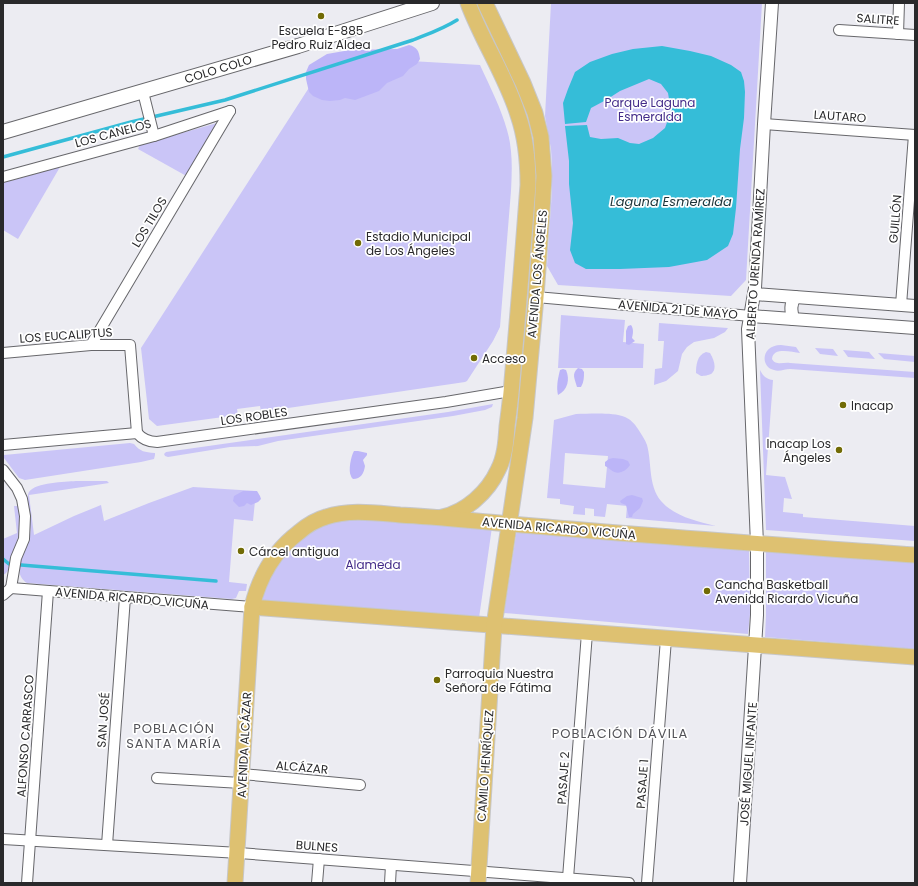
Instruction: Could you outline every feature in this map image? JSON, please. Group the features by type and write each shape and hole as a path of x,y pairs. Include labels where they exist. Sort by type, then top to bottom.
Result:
{"main road":[{"name":"COLO COLO","path":"3,132 144,97 432,3"},
{"name":"AVENIDA LOS ÁNGELES","path":"439,518 448,516 472,502 484,492 494,478 502,461 511,391 528,185 525,140 518,114 506,84 476,23 468,3"},
{"name":"AVENIDA LOS ÁNGELES","path":"485,3 531,101 535,113 541,137 544,191 525,418 494,626"},
{"name":"AVENIDA RICARDO VICUÑA","path":"915,555 357,512 327,516 313,522 292,537 268,565 254,597 252,607 915,657"},
{"name":"AVENIDA ALCÁZAR","path":"236,883 252,607"},
{"name":"CAMILO HENRÍQUEZ","path":"478,877 494,626"}],"street":[{"name":"ALBERTO URENDA RAMÍREZ","path":"756,645 757,544 748,329 754,294 772,3"},
{"path":"898,34 899,3"},
{"name":"SALITRE","path":"839,30 915,35"},
{"path":"144,97 154,136"},
{"name":"LOS CANELOS","path":"3,177 154,136 230,111"},
{"name":"LOS TILOS","path":"91,346 230,111"},
{"name":"LAUTARO","path":"764,124 915,135"},
{"name":"GUILLÓN","path":"900,305 915,135"},
{"path":"754,294 915,306"},
{"name":"AVENIDA 21 DE MAYO","path":"536,297 751,316 915,328"},
{"path":"793,319 791,307 795,297"},
{"name":"LOS EUCALIPTUS","path":"3,352 130,344 137,433"},
{"name":"LOS ROBLES","path":"137,433 148,442 157,442 446,402 511,391"},
{"path":"3,445 137,433"},
{"path":"3,470 17,488 22,499 25,527 24,539 15,564 11,588 3,596"},
{"name":"AVENIDA RICARDO VICUÑA","path":"11,588 252,607"},
{"name":"ALFONSO CARRASCO","path":"27,883 48,591"},
{"name":"SAN JOSÉ","path":"107,845 125,597"},
{"name":"PASAJE 2","path":"568,878 587,633"},
{"name":"PASAJE 1","path":"647,883 666,639"},
{"name":"JOSÉ MIGUEL INFANTE","path":"740,883 756,645"},
{"name":"ALCÁZAR","path":"157,778 242,779 360,785"},
{"name":"BULNES","path":"3,839 319,859 391,865 478,877 568,878 629,883"},
{"path":"317,883 319,859"},
{"path":"390,883 391,865"}],"green space":[{"name":"Parque Laguna Esmeralda","path":"551,3 762,3 746,280 731,296 558,285 547,266 552,190 552,165 551,149 545,116"},
{"name":"Estadio Municipal de Los Ángeles","path":"393,60 480,65 502,114 507,130 512,160 500,327 493,341 465,382 261,412 260,406 237,409 238,415 157,426 149,419 141,348 312,83"},
{"path":"224,121 190,178 138,149 140,145"},
{"path":"60,167 18,239 3,230 3,183"},
{"path":"561,315 625,320 623,342 644,344 643,368 558,368"},
{"path":"659,323 728,328 725,332 714,338 694,342 687,347 682,354 678,371 666,381 654,385 655,369 662,368 664,341 658,341"},
{"path":"781,345 796,347 800,353 783,351 776,353 773,355 772,359 778,363 915,372 915,378 790,369 776,371 766,365 765,356 766,352 770,348"},
{"path":"815,348 833,349 838,356 820,354"},
{"path":"843,350 869,352 875,359 848,357"},
{"path":"706,352 710,353 715,366 711,374 701,376 696,373 697,364 701,355"},
{"path":"878,353 915,356 915,362 884,359"},
{"path":"760,370 765,377 773,380 766,475 785,477 792,499 784,498 783,512 803,514 803,517 915,526 915,541 766,530"},
{"path":"493,404 492,407 485,410 453,416 278,441 258,446 230,447 168,457 164,454 166,452 448,412"},
{"path":"576,414 614,414 629,419 637,427 646,443 649,452 652,481 661,501 680,515 716,526 626,518 627,506 607,504 605,517 594,516 594,509 585,508 585,515 573,514 574,506 560,504 560,499 547,498 554,420","holes":["565,453 608,456 605,488 563,484"]},
{"path":"130,443 134,444 143,451 155,453 154,459 25,480 19,478 4,458 4,455"},
{"path":"76,481 107,481 109,483 29,495 34,535 101,505 104,521 193,487 256,491 253,521 234,519 229,582 247,584 246,591 239,591 236,598 232,599 27,583 22,578 20,566 30,535 28,500 29,492 44,484"},
{"path":"14,506 18,506 21,525 9,568 3,575 3,539 17,533"},
{"name":"Alameda","path":"341,518 492,527 479,618 261,602 275,564 306,532"},
{"path":"517,529 749,547 750,614 748,634 504,613"},
{"path":"766,548 915,559 915,649 765,637"}],"shaded area":[{"path":"409,45 416,48 418,52 420,59 417,64 409,69 403,76 387,83 379,91 355,100 345,98 330,101 322,100 313,96 309,92 306,72 309,65 327,54 350,50 397,49"},
{"path":"631,325 633,330 632,338 635,341 629,345 626,344 626,331 628,326"},
{"path":"578,368 582,369 584,372 581,387 577,387 574,377"},
{"path":"560,370 566,370 568,381 564,390 558,395 557,386"},
{"path":"354,451 367,453 367,455 363,460 365,466 363,473 360,477 353,479 350,474 350,467"},
{"path":"613,458 628,461 630,465 622,472 616,473 605,466 605,462"},
{"path":"243,491 257,491 261,499 251,505 247,503 244,506 239,507 233,501 234,496"},
{"path":"632,495 642,498 643,501 640,508 633,514 632,517 629,517 626,505 620,501 627,496"}],"water":[{"name":"Laguna Esmeralda","path":"662,46 711,56 731,65 741,72 745,92 744,118 733,234 728,246 707,260 669,267 586,269 575,263 570,250 573,223 565,126 587,125 590,137 601,139 618,138 630,143 639,144 653,138 665,128 671,111 668,93 661,84 649,79 620,91 591,108 586,122 565,124 563,103 575,72 590,62 612,54 633,49"}],"waterway":[{"path":"3,157 131,122 225,100 413,40 441,29 457,20"},
{"path":"3,559 9,564 216,581"}],"place":[{"name":"Escuela E-885 Pedro Ruiz Aldea","path":"321,16"},
{"name":"Estadio Municipal de Los Ángeles","path":"358,243"},
{"name":"Acceso","path":"474,358"},
{"name":"Inacap","path":"843,405"},
{"name":"Inacap Los Ángeles","path":"839,450"},
{"name":"Cárcel antigua","path":"241,551"},
{"name":"Cancha Basketball Avenida Ricardo Vicuña","path":"707,591"},
{"name":"Parroquia Nuestra Señora de Fátima","path":"437,680"}],"district":[{"name":"POBLACIÓN DÁVILA","path":"620,733"},
{"name":"POBLACIÓN SANTA MARÍA","path":"174,736"}]}
